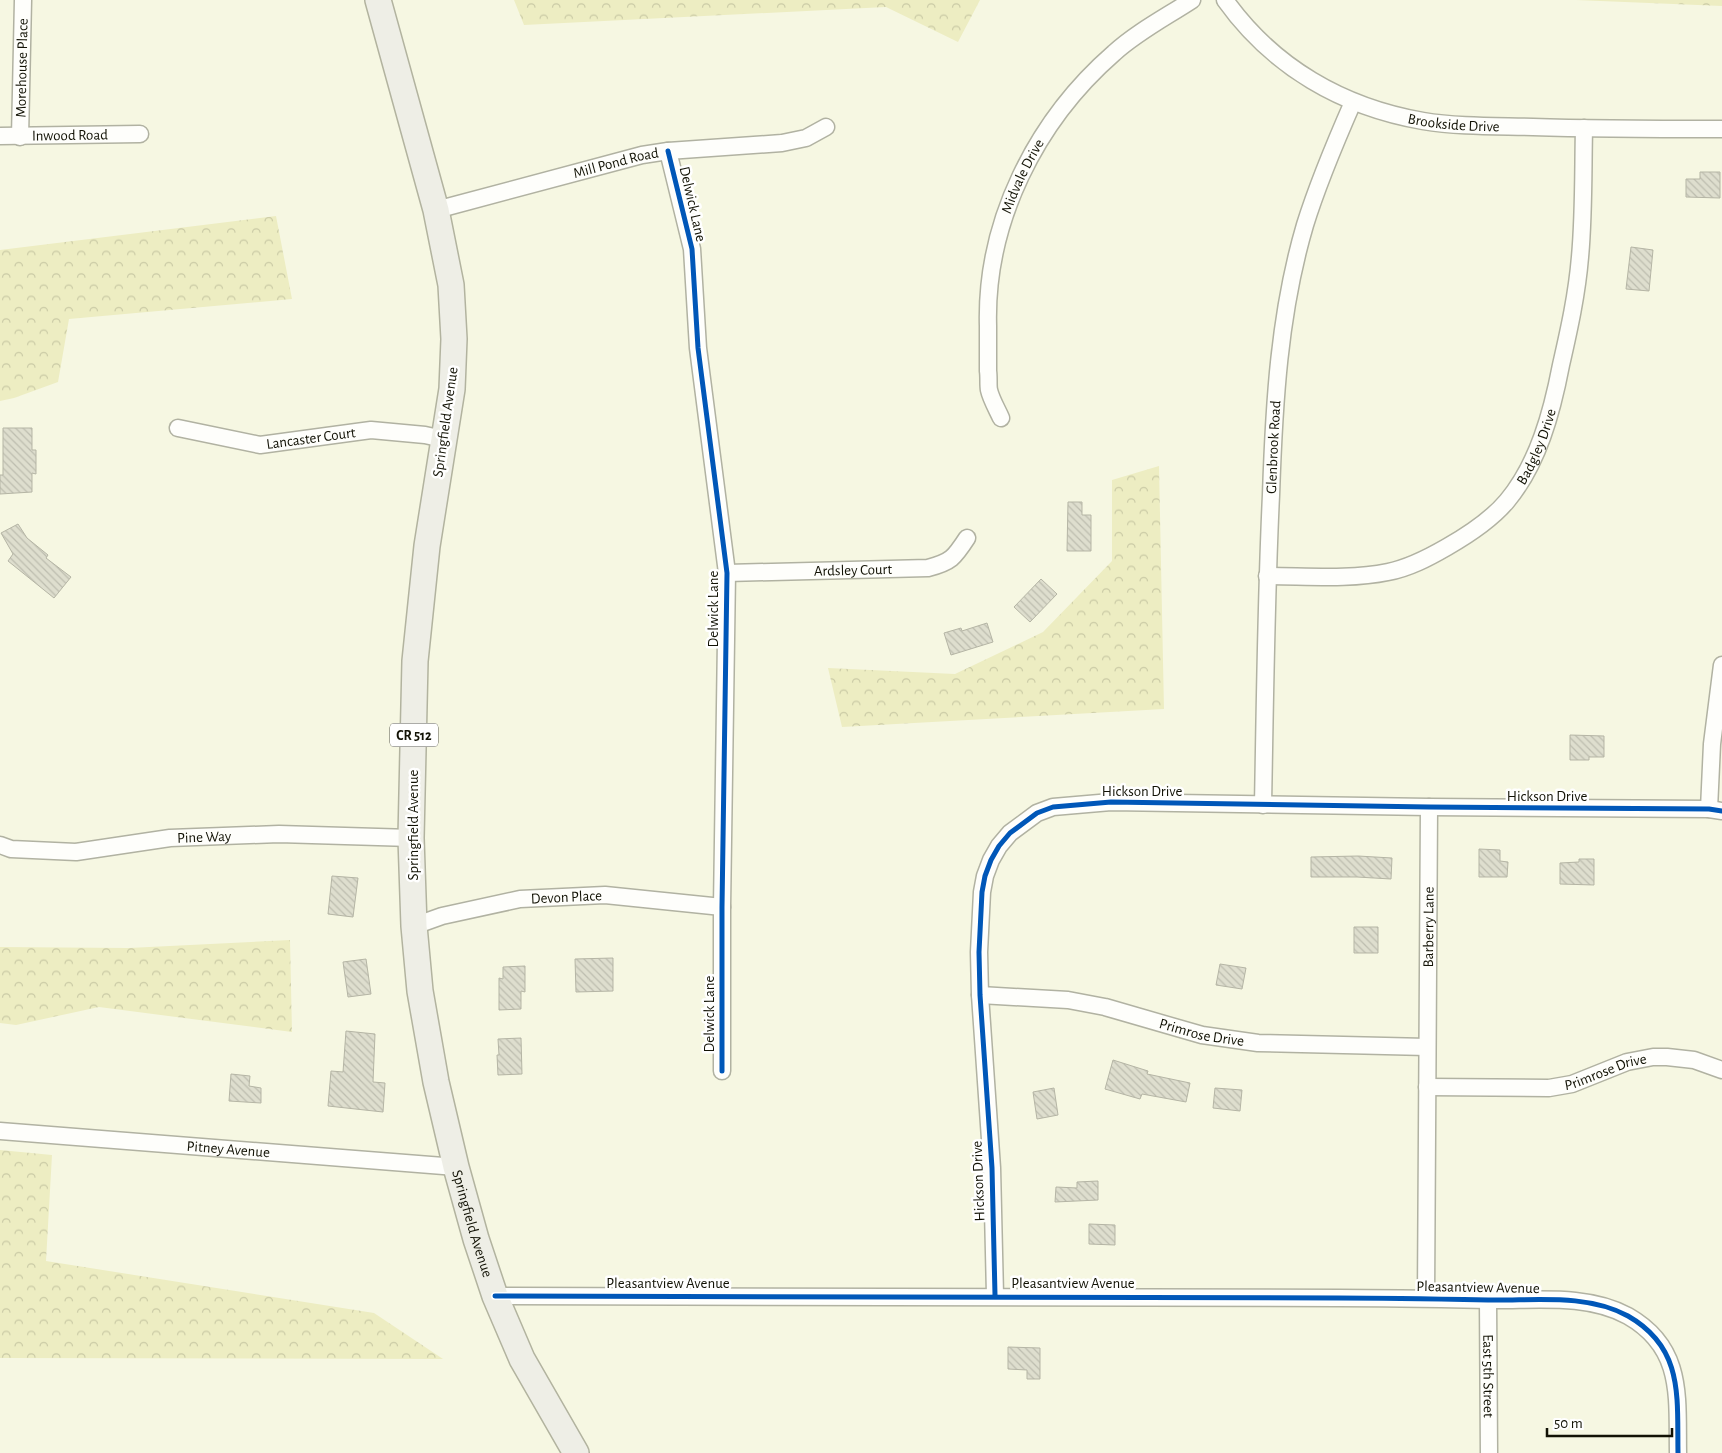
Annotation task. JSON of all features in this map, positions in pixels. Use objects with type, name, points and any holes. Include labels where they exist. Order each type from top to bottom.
[{"type":"main road","name":"Springfield Avenue","points":[[378,0],[436,210],[451,285],[454,339],[452,390],[427,546],[415,661],[411,838],[414,926],[420,991],[436,1082],[456,1167],[476,1239],[495,1296],[522,1359],[576,1453]]},
{"type":"street","name":"Morehouse Place","points":[[20,137],[23,0]]},
{"type":"street","name":"Midvale Drive","points":[[1002,418],[989,391],[987,313],[998,240],[1008,204],[1023,170],[1041,137],[1062,106],[1087,78],[1124,45],[1192,0]]},
{"type":"street","name":"Brookside Drive","points":[[1225,0],[1255,36],[1306,78],[1353,102],[1422,121],[1584,128],[1722,129]]},
{"type":"street","name":"Glenbrook Road","points":[[1263,805],[1267,576],[1277,369],[1291,285],[1305,226],[1325,166],[1353,102]]},
{"type":"street","name":"Mill Pond Road","points":[[436,210],[642,155],[668,151],[782,143],[806,138],[826,127]]},
{"type":"street","name":"Badgley Drive","points":[[1267,576],[1362,576],[1389,572],[1415,564],[1461,539],[1485,522],[1506,502],[1524,476],[1541,440],[1556,391],[1571,320],[1580,258],[1584,128]]},
{"type":"street","name":"Inwood Road","points":[[0,136],[140,134]]},
{"type":"street","name":"Delwick Lane","points":[[668,151],[692,249],[698,348],[727,573],[722,907],[722,1071]]},
{"type":"street","name":"Lancaster Court","points":[[178,428],[260,445],[370,430],[425,435],[443,439]]},
{"type":"street","name":"Ardsley Court","points":[[727,573],[928,568],[944,564],[955,556],[967,538]]},
{"type":"street","points":[[1715,810],[1712,744],[1722,665]]},
{"type":"street","name":"Hickson Drive","points":[[994,1295],[992,1168],[980,995],[982,892],[985,876],[999,846],[1010,833],[1037,813],[1053,807],[1111,802],[1715,810]]},
{"type":"street","name":"Barberry Lane","points":[[1428,1086],[1429,807]]},
{"type":"street","name":"Pine Way","points":[[0,845],[11,849],[76,852],[170,838],[279,834],[411,838]]},
{"type":"street","name":"Devon Place","points":[[414,926],[442,916],[520,899],[604,895],[722,907]]},
{"type":"street","name":"Primrose Drive","points":[[980,995],[1068,1000],[1105,1007],[1202,1035],[1258,1043],[1427,1046]]},
{"type":"street","name":"Primrose Drive","points":[[1428,1086],[1549,1088],[1572,1084],[1627,1062],[1667,1056],[1694,1060],[1722,1070]]},
{"type":"street","points":[[1426,1298],[1428,1086]]},
{"type":"street","name":"Pitney Avenue","points":[[0,1131],[456,1167]]},
{"type":"street","name":"Pleasantview Avenue","points":[[495,1296],[994,1295],[1426,1298],[1561,1300],[1589,1303],[1610,1308],[1643,1326],[1664,1349],[1674,1370],[1677,1395],[1678,1453]]},
{"type":"street","name":"East 5th Street","points":[[1488,1300],[1489,1453]]},
{"type":"green space","points":[[514,0],[980,0],[958,42],[886,7],[524,25]]},
{"type":"green space","points":[[1576,0],[1722,0],[1722,6]]},
{"type":"green space","points":[[276,216],[292,299],[69,319],[58,382],[14,398],[0,401],[0,250]]},
{"type":"green space","points":[[1159,466],[1164,709],[842,727],[828,668],[955,674],[1043,632],[1112,561],[1112,480]]},
{"type":"green space","points":[[290,940],[292,1032],[99,1007],[16,1025],[0,1023],[0,947],[129,948]]},
{"type":"green space","points":[[0,1150],[52,1155],[46,1261],[374,1313],[443,1359],[0,1358]]},
{"type":"building","points":[[1700,172],[1720,172],[1720,198],[1686,197],[1686,179],[1700,179]]},
{"type":"building","points":[[1631,247],[1653,250],[1649,291],[1626,289]]},
{"type":"building","points":[[3,428],[32,428],[32,450],[36,450],[36,474],[32,473],[32,492],[0,494],[0,475],[3,475]]},
{"type":"building","points":[[1068,502],[1082,502],[1082,515],[1091,515],[1091,551],[1067,551]]},
{"type":"building","points":[[18,524],[27,538],[48,555],[46,558],[71,577],[54,598],[8,561],[13,554],[1,533]]},
{"type":"building","points":[[1041,579],[1057,594],[1030,622],[1014,607]]},
{"type":"building","points":[[987,623],[993,642],[951,655],[944,633],[961,628],[962,631]]},
{"type":"building","points":[[1570,735],[1604,736],[1604,757],[1589,757],[1589,760],[1570,760]]},
{"type":"building","points":[[1479,849],[1500,850],[1500,861],[1508,862],[1507,877],[1479,877]]},
{"type":"building","points":[[1358,856],[1392,858],[1391,879],[1311,877],[1311,857]]},
{"type":"building","points":[[1579,859],[1594,859],[1594,885],[1560,884],[1560,863],[1579,862]]},
{"type":"building","points":[[332,876],[358,878],[353,917],[328,914]]},
{"type":"building","points":[[1354,927],[1378,927],[1378,953],[1354,953]]},
{"type":"building","points":[[613,958],[613,991],[576,992],[575,959]]},
{"type":"building","points":[[366,959],[371,994],[348,997],[343,962]]},
{"type":"building","points":[[1220,964],[1246,968],[1242,989],[1216,985]]},
{"type":"building","points":[[525,966],[525,992],[521,991],[521,1009],[499,1010],[499,978],[503,979],[503,967]]},
{"type":"building","points":[[346,1031],[375,1034],[373,1082],[385,1083],[383,1112],[328,1106],[331,1071],[343,1072]]},
{"type":"building","points":[[521,1038],[522,1074],[498,1075],[498,1039]]},
{"type":"building","points":[[1113,1060],[1148,1071],[1147,1074],[1190,1083],[1186,1102],[1142,1094],[1140,1099],[1105,1089]]},
{"type":"building","points":[[231,1074],[250,1076],[249,1086],[261,1088],[261,1103],[229,1101]]},
{"type":"building","points":[[1054,1088],[1058,1115],[1037,1119],[1033,1092]]},
{"type":"building","points":[[1215,1088],[1242,1090],[1240,1111],[1213,1108]]},
{"type":"building","points":[[1098,1181],[1098,1200],[1055,1202],[1056,1187],[1077,1188],[1077,1182]]},
{"type":"building","points":[[1089,1224],[1115,1225],[1115,1245],[1089,1244]]},
{"type":"building","points":[[1008,1347],[1040,1348],[1040,1379],[1027,1379],[1027,1370],[1008,1369]]},
{"type":"cycle path","points":[[668,151],[692,249],[698,348],[727,573],[722,907],[722,1071]]},
{"type":"cycle path","points":[[995,1295],[992,1168],[980,995],[979,952],[982,892],[985,876],[999,846],[1010,833],[1037,813],[1053,807],[1111,802],[1709,809],[1722,811]]},
{"type":"cycle path","points":[[495,1296],[1233,1297],[1541,1299],[1577,1301],[1595,1304],[1628,1316],[1646,1329],[1659,1343],[1674,1375],[1678,1412],[1678,1453]]}]
